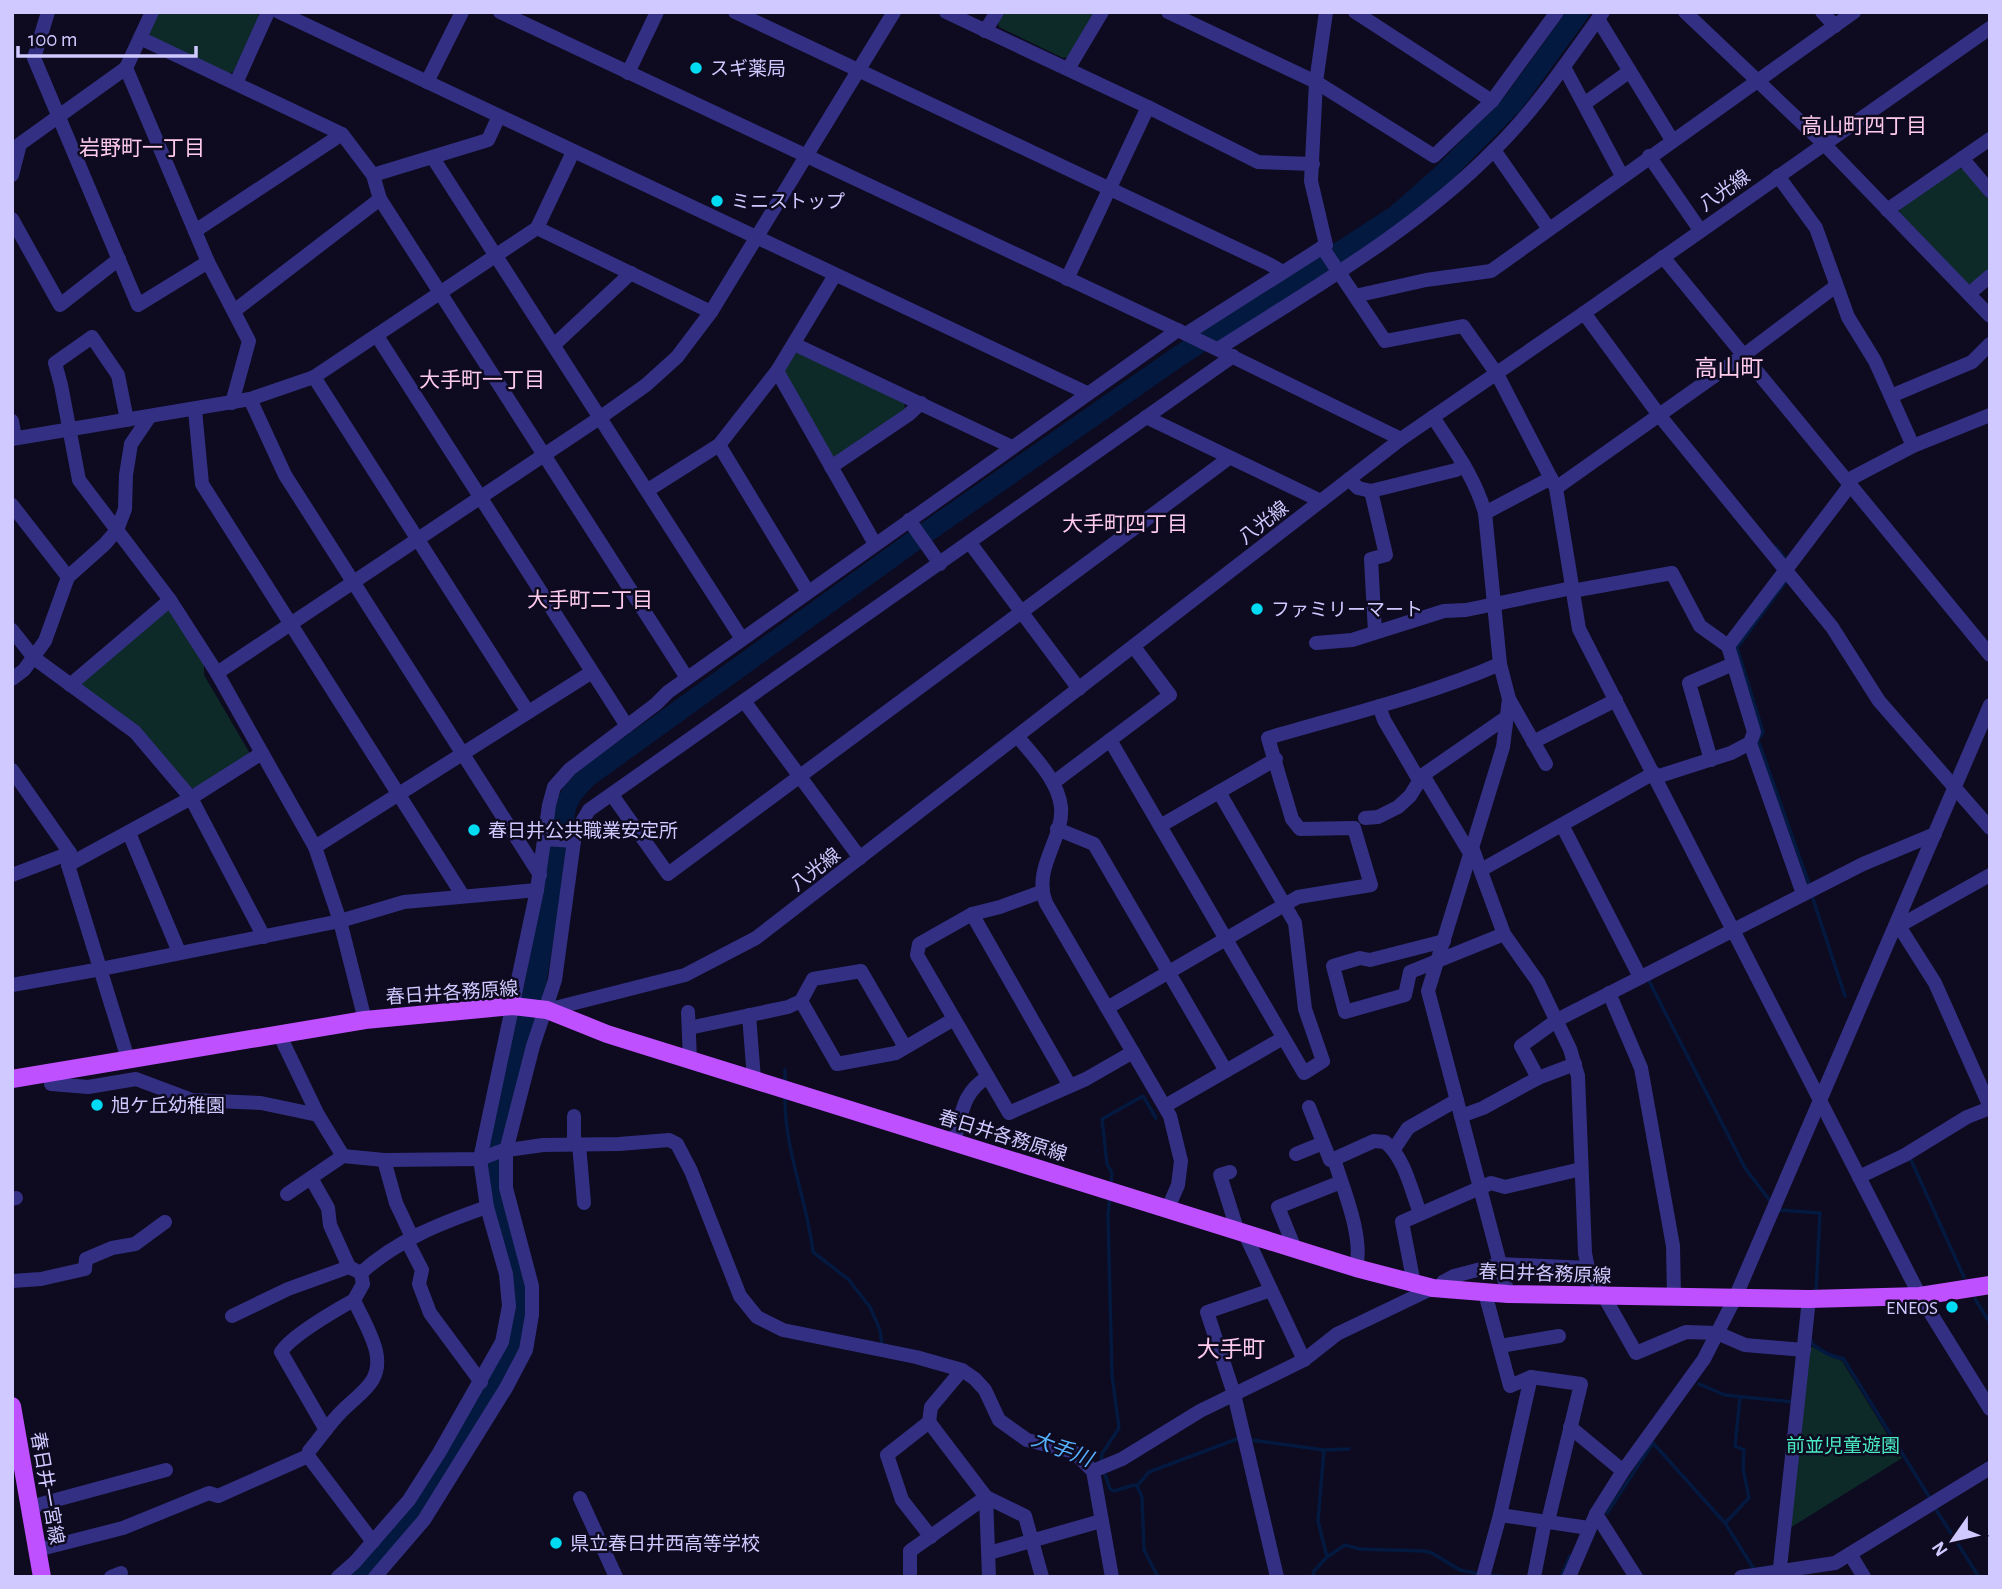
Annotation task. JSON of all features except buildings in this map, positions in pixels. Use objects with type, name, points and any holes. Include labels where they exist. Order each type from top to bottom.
[{"type":"main road","name":"春日井各務原線","points":[[12,1079],[365,1020],[513,1006],[547,1010],[607,1034],[690,1060],[1356,1268],[1436,1288],[1508,1294],[1809,1299],[1920,1296],[1990,1285]]},
{"type":"main road","name":"春日井一宮線","points":[[12,1406],[43,1577]]},
{"type":"street","points":[[48,12],[34,58],[138,305],[208,262]]},
{"type":"street","points":[[12,175],[16,145],[126,68],[152,12]]},
{"type":"street","points":[[236,83],[268,12]]},
{"type":"street","points":[[279,12],[1087,393]]},
{"type":"street","points":[[427,82],[462,12]]},
{"type":"street","points":[[500,12],[1233,356],[1401,439]]},
{"type":"street","points":[[628,73],[657,12]]},
{"type":"street","points":[[735,12],[1283,272]]},
{"type":"street","points":[[216,673],[601,417],[646,385],[677,357],[711,312],[894,12]]},
{"type":"street","points":[[946,12],[1258,162],[1313,164]]},
{"type":"street","points":[[985,31],[996,12]]},
{"type":"street","points":[[1068,69],[1102,12]]},
{"type":"street","points":[[1168,12],[1316,82],[1434,156],[1492,101],[1556,13]]},
{"type":"street","points":[[338,1577],[409,1500],[502,1342],[509,1307],[506,1274],[487,1207],[483,1158],[547,839],[554,788],[570,769],[687,678],[875,544],[911,522],[1087,393],[1182,332],[1324,250],[1326,245],[1311,181],[1316,82],[1326,12]]},
{"type":"street","points":[[1355,12],[1492,101]]},
{"type":"street","points":[[1685,12],[1824,144],[1990,316]]},
{"type":"street","points":[[1822,12],[1835,26]]},
{"type":"street","points":[[1355,296],[1426,280],[1491,271],[1854,12]]},
{"type":"street","points":[[1218,349],[1337,269],[1407,227],[1494,150],[1564,67],[1601,16],[1630,71],[1672,140]]},
{"type":"street","name":"八光線","points":[[547,1010],[685,975],[756,938],[1401,439],[1990,28]]},
{"type":"street","points":[[141,38],[342,134],[373,175],[380,199],[687,678]]},
{"type":"street","points":[[1564,67],[1622,176]]},
{"type":"street","points":[[126,68],[208,262],[249,341],[232,403]]},
{"type":"street","points":[[1584,104],[1630,71]]},
{"type":"street","points":[[1067,279],[1148,107]]},
{"type":"street","points":[[373,175],[488,140],[499,116]]},
{"type":"street","points":[[195,231],[342,134]]},
{"type":"street","points":[[1888,210],[1990,139]]},
{"type":"street","points":[[1494,150],[1549,229]]},
{"type":"street","points":[[12,421],[14,439],[232,403],[314,377],[537,228],[573,152]]},
{"type":"street","points":[[1650,156],[1700,230]]},
{"type":"street","points":[[433,158],[743,639]]},
{"type":"street","points":[[1962,158],[1990,191]]},
{"type":"street","points":[[1778,176],[1816,228],[1848,317],[1875,360],[1913,446]]},
{"type":"street","points":[[234,311],[380,199]]},
{"type":"street","points":[[13,223],[60,305],[119,259]]},
{"type":"street","points":[[537,228],[711,312]]},
{"type":"street","points":[[1324,250],[1385,341],[1463,326],[1497,374],[1554,483],[1579,629],[1920,1296],[1990,1409]]},
{"type":"street","points":[[1663,257],[1990,655]]},
{"type":"street","points":[[554,345],[631,273]]},
{"type":"street","points":[[648,490],[719,445],[777,371],[835,275]]},
{"type":"street","points":[[1969,294],[1990,276]]},
{"type":"street","points":[[1485,513],[1554,483],[1659,415],[1836,286]]},
{"type":"street","points":[[1584,313],[1659,415],[1832,627],[1879,701],[1990,828]]},
{"type":"street","points":[[127,420],[118,375],[92,337],[55,363],[79,480],[170,600],[216,673],[315,848],[340,920],[365,1020]]},
{"type":"street","points":[[377,337],[627,726]]},
{"type":"street","points":[[794,344],[1012,447]]},
{"type":"street","points":[[1891,396],[1972,362],[1990,344]]},
{"type":"street","points":[[374,1577],[431,1510],[506,1388],[526,1350],[533,1315],[532,1286],[506,1188],[504,1151],[533,1046],[555,980],[572,841],[589,810],[938,561],[970,543],[1233,356]]},
{"type":"street","points":[[777,371],[875,544]]},
{"type":"street","points":[[314,377],[528,712]]},
{"type":"street","points":[[250,399],[285,475],[540,874]]},
{"type":"street","points":[[831,467],[908,415],[921,403]]},
{"type":"street","points":[[195,410],[202,484],[463,896]]},
{"type":"street","points":[[1728,646],[1786,571],[1849,482],[1913,446],[1990,415]]},
{"type":"street","points":[[12,679],[34,658],[45,641],[68,577],[117,530],[125,509],[126,475],[131,444],[150,416]]},
{"type":"street","points":[[1146,417],[1321,501]]},
{"type":"street","points":[[1433,418],[1480,494],[1485,513],[1500,664],[1509,699],[1546,764]]},
{"type":"street","points":[[719,445],[807,592]]},
{"type":"street","points":[[612,795],[668,874],[1229,458]]},
{"type":"street","points":[[1349,479],[1357,488],[1371,491],[1456,470],[1464,465]]},
{"type":"street","points":[[1371,491],[1386,555],[1371,559],[1375,632]]},
{"type":"street","points":[[12,505],[68,577]]},
{"type":"street","points":[[911,522],[938,561]]},
{"type":"street","points":[[970,543],[1079,689]]},
{"type":"street","points":[[1317,643],[1352,640],[1444,611],[1466,610],[1672,573],[1700,626],[1728,646],[1754,732],[1750,743],[1803,894]]},
{"type":"street","points":[[70,685],[170,600]]},
{"type":"street","points":[[12,630],[34,658],[135,732],[191,797],[264,937]]},
{"type":"street","points":[[1053,783],[1170,695],[1134,647]]},
{"type":"street","points":[[1107,1008],[1298,897],[1371,886],[1354,828],[1300,828],[1292,819],[1268,738],[1379,706],[1500,664]]},
{"type":"street","points":[[1711,760],[1689,683],[1733,664]]},
{"type":"street","points":[[315,848],[592,672]]},
{"type":"street","points":[[1508,1294],[1428,991],[1503,747],[1509,699]]},
{"type":"street","points":[[1533,742],[1616,700]]},
{"type":"street","points":[[744,701],[860,858]]},
{"type":"street","points":[[1569,1577],[1596,1514],[1623,1471],[1704,1359],[1735,1298],[1990,705]]},
{"type":"street","points":[[1379,706],[1384,720],[1472,852],[1504,934],[1538,982],[1575,1065],[1578,1076],[1585,1253],[1588,1268],[1636,1353],[1685,1332],[1717,1333],[1745,1345],[1804,1350]]},
{"type":"street","points":[[1365,818],[1378,817],[1398,807],[1410,796],[1421,777],[1507,717]]},
{"type":"street","points":[[1018,737],[1053,783],[1061,808],[1041,891],[1170,1116],[1181,1161],[1178,1185],[1168,1208]]},
{"type":"street","points":[[1111,740],[1304,1073],[1324,1061],[1305,1009],[1295,923],[1219,792]]},
{"type":"street","points":[[1481,870],[1655,775],[1711,760],[1750,743]]},
{"type":"street","points":[[14,871],[69,859],[129,833],[262,752]]},
{"type":"street","points":[[1160,826],[1276,759]]},
{"type":"street","points":[[12,770],[69,859],[128,1059]]},
{"type":"street","points":[[1562,825],[1640,977]]},
{"type":"street","points":[[1057,829],[1094,844],[1226,1071]]},
{"type":"street","points":[[129,833],[179,952]]},
{"type":"street","points":[[1538,1078],[1521,1046],[1557,1020],[1863,864],[1935,834]]},
{"type":"street","points":[[547,839],[572,841]]},
{"type":"street","points":[[1898,924],[1990,875]]},
{"type":"street","points":[[12,985],[102,970],[179,952],[264,937],[404,902],[537,890]]},
{"type":"street","points":[[1041,891],[1000,907],[972,914],[919,943],[917,955],[1009,1113],[1070,1086],[1133,1052]]},
{"type":"street","points":[[972,914],[1070,1086]]},
{"type":"street","points":[[1859,1177],[1905,1155],[1967,1117],[1990,1108],[1935,983],[1898,924]]},
{"type":"street","points":[[1444,941],[1370,960],[1360,958],[1333,966],[1345,1012],[1405,995],[1409,972],[1504,934]]},
{"type":"street","points":[[689,1028],[788,1007],[801,1001],[813,979],[861,971],[905,1047]]},
{"type":"street","points":[[1609,993],[1641,1068],[1673,1246],[1674,1296]]},
{"type":"street","points":[[801,1001],[837,1064],[896,1053],[954,1019]]},
{"type":"street","points":[[688,1012],[690,1060]]},
{"type":"street","points":[[749,1015],[754,1079]]},
{"type":"street","points":[[280,1036],[318,1115],[342,1156]]},
{"type":"street","points":[[1165,1106],[1283,1038]]},
{"type":"street","points":[[1461,1116],[1483,1108],[1538,1078],[1575,1065]]},
{"type":"street","points":[[954,1142],[966,1097],[974,1085],[988,1077]]},
{"type":"street","points":[[51,1084],[88,1087],[136,1079],[192,1100],[261,1103],[318,1115]]},
{"type":"street","points":[[1394,1149],[1408,1128],[1457,1100]]},
{"type":"street","points":[[1308,1107],[1330,1160],[1374,1142],[1385,1142],[1394,1149],[1420,1213]]},
{"type":"street","points":[[574,1116],[584,1203]]},
{"type":"street","points":[[287,1194],[342,1156],[384,1160],[483,1158],[504,1151],[543,1145],[669,1140],[677,1144],[691,1171],[740,1296],[758,1317],[783,1330],[916,1357],[961,1370],[975,1379],[985,1390],[999,1420],[1027,1440],[1074,1452],[1093,1471],[1112,1577]]},
{"type":"street","points":[[1296,1154],[1323,1143]]},
{"type":"street","points":[[1334,1159],[1355,1233],[1358,1261],[1356,1268]]},
{"type":"street","points":[[384,1160],[396,1203],[422,1270],[419,1284],[429,1313],[481,1381]]},
{"type":"street","points":[[1414,1283],[1402,1222],[1480,1186],[1491,1183],[1505,1187],[1581,1169]]},
{"type":"street","points":[[1230,1172],[1220,1175],[1240,1231],[1304,1360]]},
{"type":"street","points":[[311,1178],[328,1208],[330,1225],[363,1284],[354,1300],[286,1344],[281,1352],[326,1430]]},
{"type":"street","points":[[1295,1249],[1278,1207],[1341,1182]]},
{"type":"street","points":[[232,1315],[288,1289],[355,1270],[410,1239],[487,1207]]},
{"type":"street","points":[[12,1282],[41,1279],[85,1269],[86,1259],[112,1248],[135,1244],[165,1222]]},
{"type":"street","points":[[1093,1471],[1122,1459],[1200,1411],[1304,1360],[1337,1334],[1436,1288],[1454,1276],[1500,1265],[1588,1268]]},
{"type":"street","points":[[1271,1290],[1207,1312],[1234,1394],[1277,1577]]},
{"type":"street","points":[[1485,1293],[1510,1386],[1531,1377],[1581,1384],[1548,1521],[1544,1526],[1534,1577]]},
{"type":"street","points":[[1779,1574],[1809,1299]]},
{"type":"street","points":[[308,1456],[309,1451],[342,1410],[364,1394],[375,1380],[378,1364],[376,1349],[354,1300]]},
{"type":"street","points":[[1500,1346],[1559,1336]]},
{"type":"street","points":[[961,1370],[931,1406],[929,1422],[986,1497],[1025,1516],[1042,1577]]},
{"type":"street","points":[[1483,1577],[1531,1377]]},
{"type":"street","points":[[929,1422],[887,1455],[902,1500],[931,1537]]},
{"type":"street","points":[[1570,1427],[1623,1471]]},
{"type":"street","points":[[308,1456],[373,1542]]},
{"type":"street","points":[[37,1550],[123,1528],[209,1493],[218,1496],[308,1456]]},
{"type":"street","points":[[1741,1577],[1779,1574],[1835,1563],[1990,1468]]},
{"type":"street","points":[[30,1507],[166,1470]]},
{"type":"street","points":[[910,1577],[911,1551],[986,1497]]},
{"type":"street","points":[[986,1497],[989,1577]]},
{"type":"street","points":[[580,1498],[616,1577]]},
{"type":"street","points":[[1596,1514],[1636,1577]]},
{"type":"street","points":[[1500,1515],[1589,1528]]},
{"type":"street","points":[[989,1553],[1101,1521]]},
{"type":"street","points":[[1850,1555],[1864,1577]]},
{"type":"green space","points":[[158,12],[257,12],[259,17],[233,72],[228,74],[151,37],[149,32]]},
{"type":"green space","points":[[1004,12],[1096,12],[1068,57],[1063,58],[999,27],[998,23]]},
{"type":"green space","points":[[1958,168],[1963,169],[1990,199],[1990,269],[1972,284],[1967,284],[1899,214],[1900,209]]},
{"type":"green space","points":[[798,352],[904,402],[905,411],[836,459],[831,458],[785,373],[785,367],[793,354]]},
{"type":"green space","points":[[166,610],[172,612],[204,664],[204,675],[249,752],[249,756],[195,789],[81,687],[81,682]]},
{"type":"green space","name":"前並児童遊園","points":[[1810,1346],[1842,1361],[1902,1458],[1790,1528]]},
{"type":"waterway","points":[[357,1577],[404,1527],[426,1498],[494,1386],[512,1346],[520,1314],[520,1280],[496,1198],[493,1160],[498,1127],[536,981],[566,805],[573,792],[587,777],[914,541],[1179,356],[1397,215],[1439,178],[1513,103],[1579,12]]},
{"type":"waterway","points":[[1776,547],[1786,559]]},
{"type":"waterway","points":[[1787,580],[1737,648],[1763,732],[1758,740],[1809,884]]},
{"type":"waterway","points":[[1813,899],[1845,996]]},
{"type":"waterway","points":[[1648,979],[1745,1168],[1771,1202]]},
{"type":"waterway","name":"大手川","points":[[785,1070],[785,1085]]},
{"type":"waterway","name":"大手川","points":[[785,1096],[788,1135],[813,1252],[848,1279],[870,1307],[880,1330],[882,1345]]},
{"type":"waterway","points":[[1111,1184],[1112,1173],[1107,1164],[1102,1119],[1143,1096],[1156,1118]]},
{"type":"waterway","points":[[1911,1160],[1964,1277]]},
{"type":"waterway","points":[[1101,1462],[1102,1454],[1119,1428],[1112,1375],[1108,1215],[1110,1195]]},
{"type":"waterway","points":[[1779,1210],[1820,1213],[1816,1292]]},
{"type":"waterway","points":[[1975,1299],[1990,1323]]},
{"type":"waterway","points":[[1811,1340],[1811,1343],[1826,1353],[1843,1358],[1930,1498]]},
{"type":"waterway","points":[[1699,1384],[1725,1395],[1793,1400]]},
{"type":"waterway","points":[[1725,1523],[1749,1498],[1743,1468],[1744,1450],[1735,1446],[1740,1397]]},
{"type":"waterway","points":[[1137,1486],[1149,1472],[1237,1439]]},
{"type":"waterway","points":[[1251,1440],[1324,1450],[1349,1449]]},
{"type":"waterway","points":[[1607,1513],[1653,1443],[1725,1523],[1754,1569]]},
{"type":"waterway","points":[[1313,1577],[1314,1571],[1327,1557],[1318,1521],[1324,1450]]},
{"type":"waterway","name":"大手川","points":[[1103,1469],[1110,1489],[1114,1491],[1137,1486],[1142,1497],[1144,1550],[1158,1577]]},
{"type":"waterway","points":[[1935,1508],[1979,1577]]},
{"type":"waterway","points":[[1327,1557],[1345,1545],[1359,1549],[1424,1551],[1460,1570],[1480,1574]]},
{"type":"waterway","points":[[1561,1577],[1570,1556]]},
{"type":"waterway","points":[[1488,1575],[1507,1577]]},
{"type":"place","name":"スギ薬局","points":[[696,68]]},
{"type":"place","name":"ミニストップ","points":[[717,201]]},
{"type":"place","name":"ファミリーマート","points":[[1257,609]]},
{"type":"place","name":"春日井公共職業安定所","points":[[474,830]]},
{"type":"place","name":"旭ケ丘幼稚園","points":[[97,1105]]},
{"type":"place","name":"ENEOS","points":[[1952,1307]]},
{"type":"place","name":"県立春日井西高等学校","points":[[556,1543]]},
{"type":"district","name":"高山町四丁目","points":[[1864,126]]},
{"type":"district","name":"岩野町一丁目","points":[[142,148]]},
{"type":"district","name":"高山町","points":[[1729,368]]},
{"type":"district","name":"大手町一丁目","points":[[482,380]]},
{"type":"district","name":"大手町四丁目","points":[[1125,524]]},
{"type":"district","name":"大手町二丁目","points":[[590,600]]},
{"type":"district","name":"大手町","points":[[1231,1349]]}]
